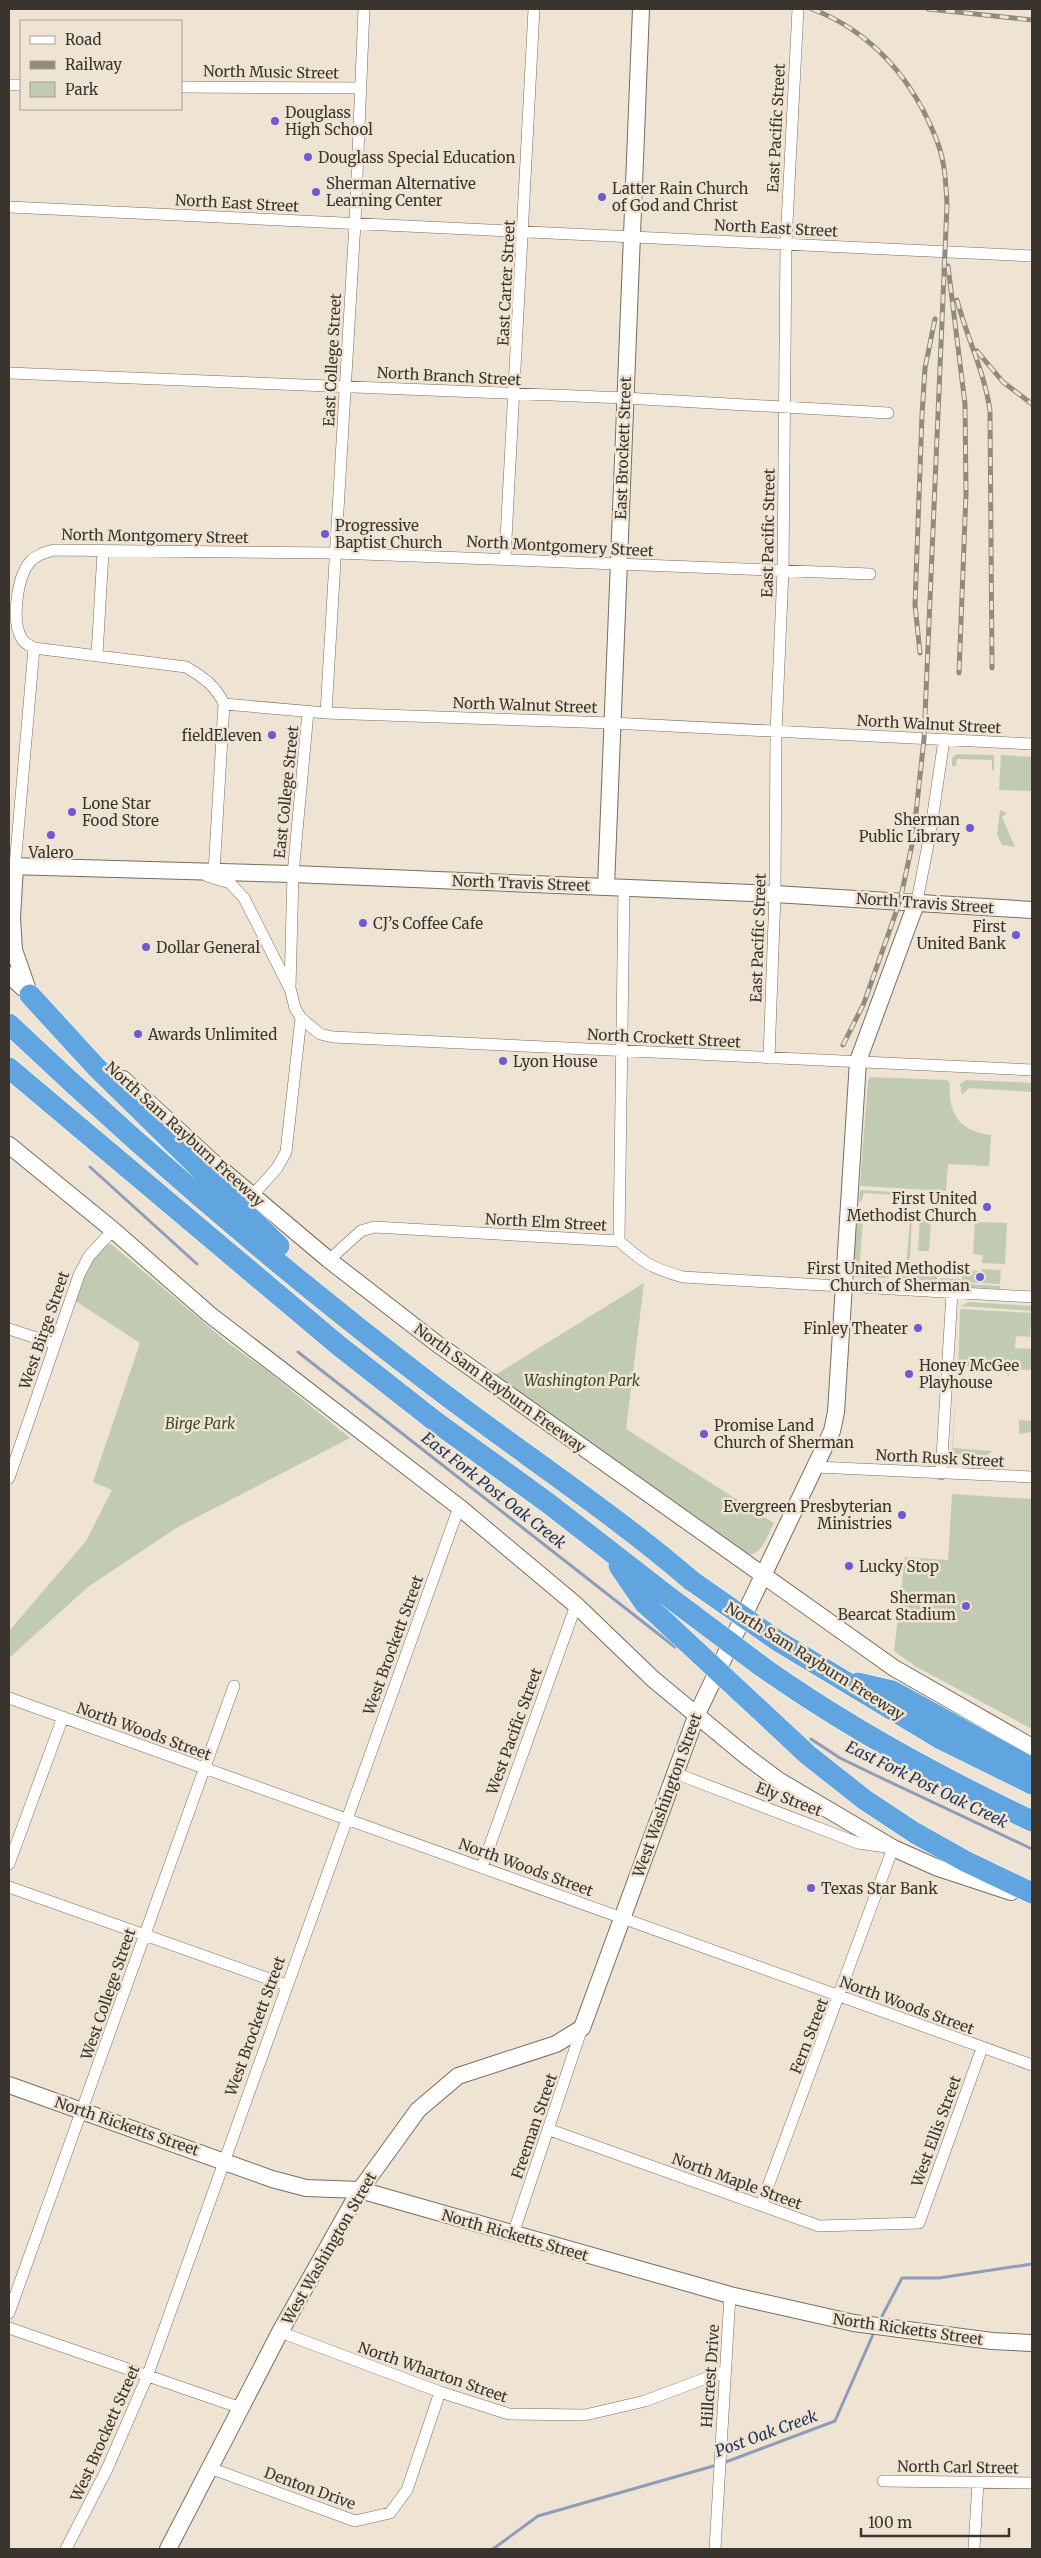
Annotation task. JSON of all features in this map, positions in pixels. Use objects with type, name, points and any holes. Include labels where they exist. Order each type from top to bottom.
[{"type":"highway","points":[[30,995],[96,1066],[364,1331]]},
{"type":"highway","name":"North Sam Rayburn Freeway","points":[[9,1024],[90,1100],[276,1260],[455,1403],[646,1541],[692,1581],[778,1641],[833,1676],[939,1738],[1032,1784]]},
{"type":"highway","name":"North Sam Rayburn Freeway","points":[[9,1068],[338,1345],[436,1422],[548,1503],[761,1666],[821,1708],[877,1742],[947,1780],[1032,1820]]},
{"type":"highway","points":[[607,1550],[645,1604],[808,1755],[865,1800],[915,1833],[965,1861],[1032,1893]]},
{"type":"highway","points":[[833,1676],[892,1691],[1032,1768]]},
{"type":"street","name":"East College Street","points":[[326,713],[355,223],[364,9]]},
{"type":"street","name":"East Carter Street","points":[[505,558],[524,232],[534,9]]},
{"type":"street","name":"East Brockett Street","points":[[606,887],[611,723],[641,9]]},
{"type":"street","name":"East Pacific Street","points":[[768,1058],[775,894],[776,732],[783,570],[786,243],[798,9]]},
{"type":"street","name":"North Music Street","points":[[182,87],[361,88]]},
{"type":"street","name":"North East Street","points":[[9,207],[1032,256]]},
{"type":"street","name":"North Branch Street","points":[[9,372],[626,398],[888,413]]},
{"type":"street","name":"North Montgomery Street","points":[[34,648],[22,640],[17,625],[18,596],[22,578],[29,563],[39,554],[54,550],[336,553],[505,558],[870,574]]},
{"type":"street","points":[[97,655],[103,552]]},
{"type":"street","points":[[30,995],[14,950],[12,866],[34,648],[186,667],[202,676],[218,691],[224,704],[214,872]]},
{"type":"street","name":"North Walnut Street","points":[[224,704],[326,713],[611,723],[1032,744]]},
{"type":"street","name":"East College Street","points":[[293,874],[308,712]]},
{"type":"street","points":[[917,901],[930,834],[944,740]]},
{"type":"street","name":"North Travis Street","points":[[12,866],[293,874],[775,894],[917,901],[1032,910]]},
{"type":"street","points":[[186,871],[230,883],[244,898],[290,988],[295,1008],[301,1018],[286,1152],[277,1168],[252,1196]]},
{"type":"street","points":[[290,988],[293,874]]},
{"type":"street","points":[[619,1241],[624,888]]},
{"type":"street","name":"West Washington Street","points":[[168,2549],[280,2332],[360,2190],[418,2110],[458,2076],[556,2044],[582,2028],[697,1714],[762,1574],[832,1431],[836,1412],[858,1061],[917,901]]},
{"type":"street","name":"North Sam Rayburn Freeway","points":[[9,975],[252,1196],[329,1260],[436,1343],[894,1668],[1032,1747]]},
{"type":"street","name":"North Crockett Street","points":[[301,1018],[320,1034],[332,1037],[1032,1070]]},
{"type":"street","points":[[9,1144],[113,1230],[209,1314],[459,1507],[576,1604],[653,1679],[778,1780],[893,1848],[938,1868],[1032,1898]]},
{"type":"street","name":"North Elm Street","points":[[329,1260],[361,1231],[374,1227],[619,1241],[644,1264],[654,1269],[683,1277],[844,1288],[1032,1297]]},
{"type":"street","name":"West Birge Street","points":[[9,1478],[79,1275],[89,1256],[113,1230]]},
{"type":"street","points":[[941,1474],[952,1293]]},
{"type":"street","points":[[9,1329],[55,1344]]},
{"type":"street","name":"North Rusk Street","points":[[816,1467],[1032,1477]]},
{"type":"street","name":"West Brockett Street","points":[[66,2549],[107,2469],[147,2377],[459,1507]]},
{"type":"street","name":"West Pacific Street","points":[[482,1867],[576,1604]]},
{"type":"street","name":"West College Street","points":[[9,2312],[234,1686]]},
{"type":"street","name":"North Woods Street","points":[[9,1698],[1032,2065]]},
{"type":"street","points":[[9,1864],[62,1717]]},
{"type":"street","name":"Ely Street","points":[[675,1773],[858,1843],[893,1848]]},
{"type":"street","name":"Fern Street","points":[[761,2205],[840,1996],[893,1848]]},
{"type":"street","points":[[9,1887],[286,1985]]},
{"type":"street","name":"Freeman Street","points":[[513,2234],[550,2130],[582,2028]]},
{"type":"street","name":"West Ellis Street","points":[[919,2223],[982,2048]]},
{"type":"street","name":"North Ricketts Street","points":[[9,2085],[224,2160],[272,2179],[306,2188],[360,2190],[730,2295],[854,2323],[992,2341],[1032,2343]]},
{"type":"street","name":"North Maple Street","points":[[550,2130],[819,2226],[919,2223]]},
{"type":"street","name":"Hillcrest Drive","points":[[715,2549],[730,2295]]},
{"type":"street","points":[[9,2328],[241,2408]]},
{"type":"street","name":"North Wharton Street","points":[[280,2332],[440,2392],[509,2414],[585,2415],[644,2401],[725,2371]]},
{"type":"street","name":"Denton Drive","points":[[210,2468],[355,2521],[390,2513],[408,2490],[440,2392]]},
{"type":"street","name":"North Carl Street","points":[[883,2481],[1032,2483]]},
{"type":"street","points":[[974,2549],[978,2482]]},
{"type":"green space","points":[[957,754],[994,755],[994,770],[992,770],[992,760],[957,759],[956,766],[952,766],[952,758]]},
{"type":"green space","points":[[1001,755],[1032,757],[1032,791],[999,790]]},
{"type":"green space","points":[[1000,810],[1007,813],[1002,817],[1015,847],[1002,845],[997,834]]},
{"type":"green space","points":[[870,1077],[947,1080],[950,1083],[951,1104],[958,1119],[971,1130],[991,1135],[989,1166],[948,1164],[946,1191],[860,1186],[868,1080]]},
{"type":"green space","points":[[966,1080],[1032,1083],[1032,1092],[969,1088],[962,1095],[960,1084]]},
{"type":"green space","points":[[860,1190],[895,1192],[895,1195],[864,1193],[861,1202],[859,1201]]},
{"type":"green space","points":[[857,1212],[870,1214],[863,1220],[859,1271],[867,1267],[872,1275],[888,1276],[889,1278],[853,1277]]},
{"type":"green space","points":[[903,1215],[910,1215],[912,1219],[909,1279],[899,1277],[906,1268],[910,1219],[903,1221]]},
{"type":"green space","points":[[920,1217],[931,1218],[929,1251],[918,1251]]},
{"type":"green space","points":[[975,1222],[1007,1223],[1005,1264],[982,1263],[983,1255],[973,1254]]},
{"type":"green space","name":"Birge Park","points":[[111,1244],[228,1343],[265,1369],[350,1438],[178,1527],[88,1587],[9,1658],[9,1631],[86,1541],[112,1490],[93,1482],[140,1343],[74,1300],[83,1275],[92,1259],[97,1252]]},
{"type":"green space","points":[[982,1269],[1001,1270],[1000,1284],[940,1281],[940,1278],[962,1279],[963,1270],[981,1271]]},
{"type":"green space","points":[[917,1271],[937,1272],[937,1281],[917,1280]]},
{"type":"green space","name":"Washington Park","points":[[644,1283],[626,1429],[774,1523],[761,1548],[753,1554],[748,1555],[490,1378]]},
{"type":"green space","points":[[965,1284],[1000,1286],[1000,1289],[965,1287]]},
{"type":"green space","points":[[969,1302],[1032,1306],[1032,1311],[961,1306]]},
{"type":"green space","points":[[960,1310],[1032,1313],[1030,1337],[1016,1336],[1015,1348],[1032,1349],[1031,1370],[1011,1369],[1008,1377],[1007,1369],[962,1366],[962,1374],[958,1374]]},
{"type":"green space","points":[[956,1389],[953,1448],[992,1451],[983,1457],[965,1460],[955,1456],[952,1451]]},
{"type":"green space","points":[[1019,1420],[1032,1421],[1032,1432],[1019,1434]]},
{"type":"green space","name":"Sherman Bearcat Stadium","points":[[952,1494],[1032,1499],[1032,1729],[915,1666],[894,1651],[905,1557],[948,1560]]},
{"type":"waterway","name":"East Fork Post Oak Creek","points":[[90,1167],[197,1264]]},
{"type":"waterway","name":"East Fork Post Oak Creek","points":[[298,1352],[675,1647]]},
{"type":"waterway","name":"East Fork Post Oak Creek","points":[[811,1739],[840,1758],[1032,1849]]},
{"type":"waterway","name":"Post Oak Creek","points":[[880,2320],[902,2278],[939,2278],[1032,2264]]},
{"type":"waterway","name":"Post Oak Creek","points":[[723,2463],[835,2421],[875,2330]]},
{"type":"waterway","name":"Post Oak Creek","points":[[493,2549],[538,2516],[717,2465]]},
{"type":"railway","points":[[812,9],[854,31],[889,61],[903,79],[928,119],[940,149],[945,173],[947,205],[924,739],[913,840],[900,901],[864,1003],[843,1045]]},
{"type":"railway","points":[[928,9],[1032,20]]},
{"type":"railway","points":[[948,266],[965,404],[966,493],[959,673]]},
{"type":"railway","points":[[957,300],[980,369],[990,411],[992,668]]},
{"type":"railway","points":[[920,653],[915,605],[922,415],[925,368],[935,319]]},
{"type":"railway","points":[[977,351],[1003,382],[1032,404]]},
{"type":"place","name":"Douglass High School","points":[[275,121]]},
{"type":"place","name":"Douglass Special Education","points":[[308,157]]},
{"type":"place","name":"Sherman Alternative Learning Center","points":[[316,192]]},
{"type":"place","name":"Latter Rain Church of God and Christ","points":[[602,197]]},
{"type":"place","name":"Progressive Baptist Church","points":[[325,534]]},
{"type":"place","name":"fieldEleven","points":[[272,735]]},
{"type":"place","name":"Lone Star Food Store","points":[[72,812]]},
{"type":"place","name":"Sherman Public Library","points":[[970,828]]},
{"type":"place","name":"Valero","points":[[51,835]]},
{"type":"place","name":"CJ’s Coffee Cafe","points":[[363,923]]},
{"type":"place","name":"First United Bank","points":[[1016,935]]},
{"type":"place","name":"Dollar General","points":[[146,947]]},
{"type":"place","name":"Awards Unlimited","points":[[138,1034]]},
{"type":"place","name":"Lyon House","points":[[503,1061]]},
{"type":"place","name":"First United Methodist Church","points":[[987,1207]]},
{"type":"place","name":"First United Methodist Church of Sherman","points":[[980,1277]]},
{"type":"place","name":"Finley Theater","points":[[918,1328]]},
{"type":"place","name":"Honey McGee Playhouse","points":[[909,1374]]},
{"type":"place","name":"Promise Land Church of Sherman","points":[[704,1434]]},
{"type":"place","name":"Evergreen Presbyterian Ministries","points":[[902,1515]]},
{"type":"place","name":"Lucky Stop","points":[[849,1566]]},
{"type":"place","name":"Sherman Bearcat Stadium","points":[[966,1606]]},
{"type":"place","name":"Texas Star Bank","points":[[811,1888]]}]
